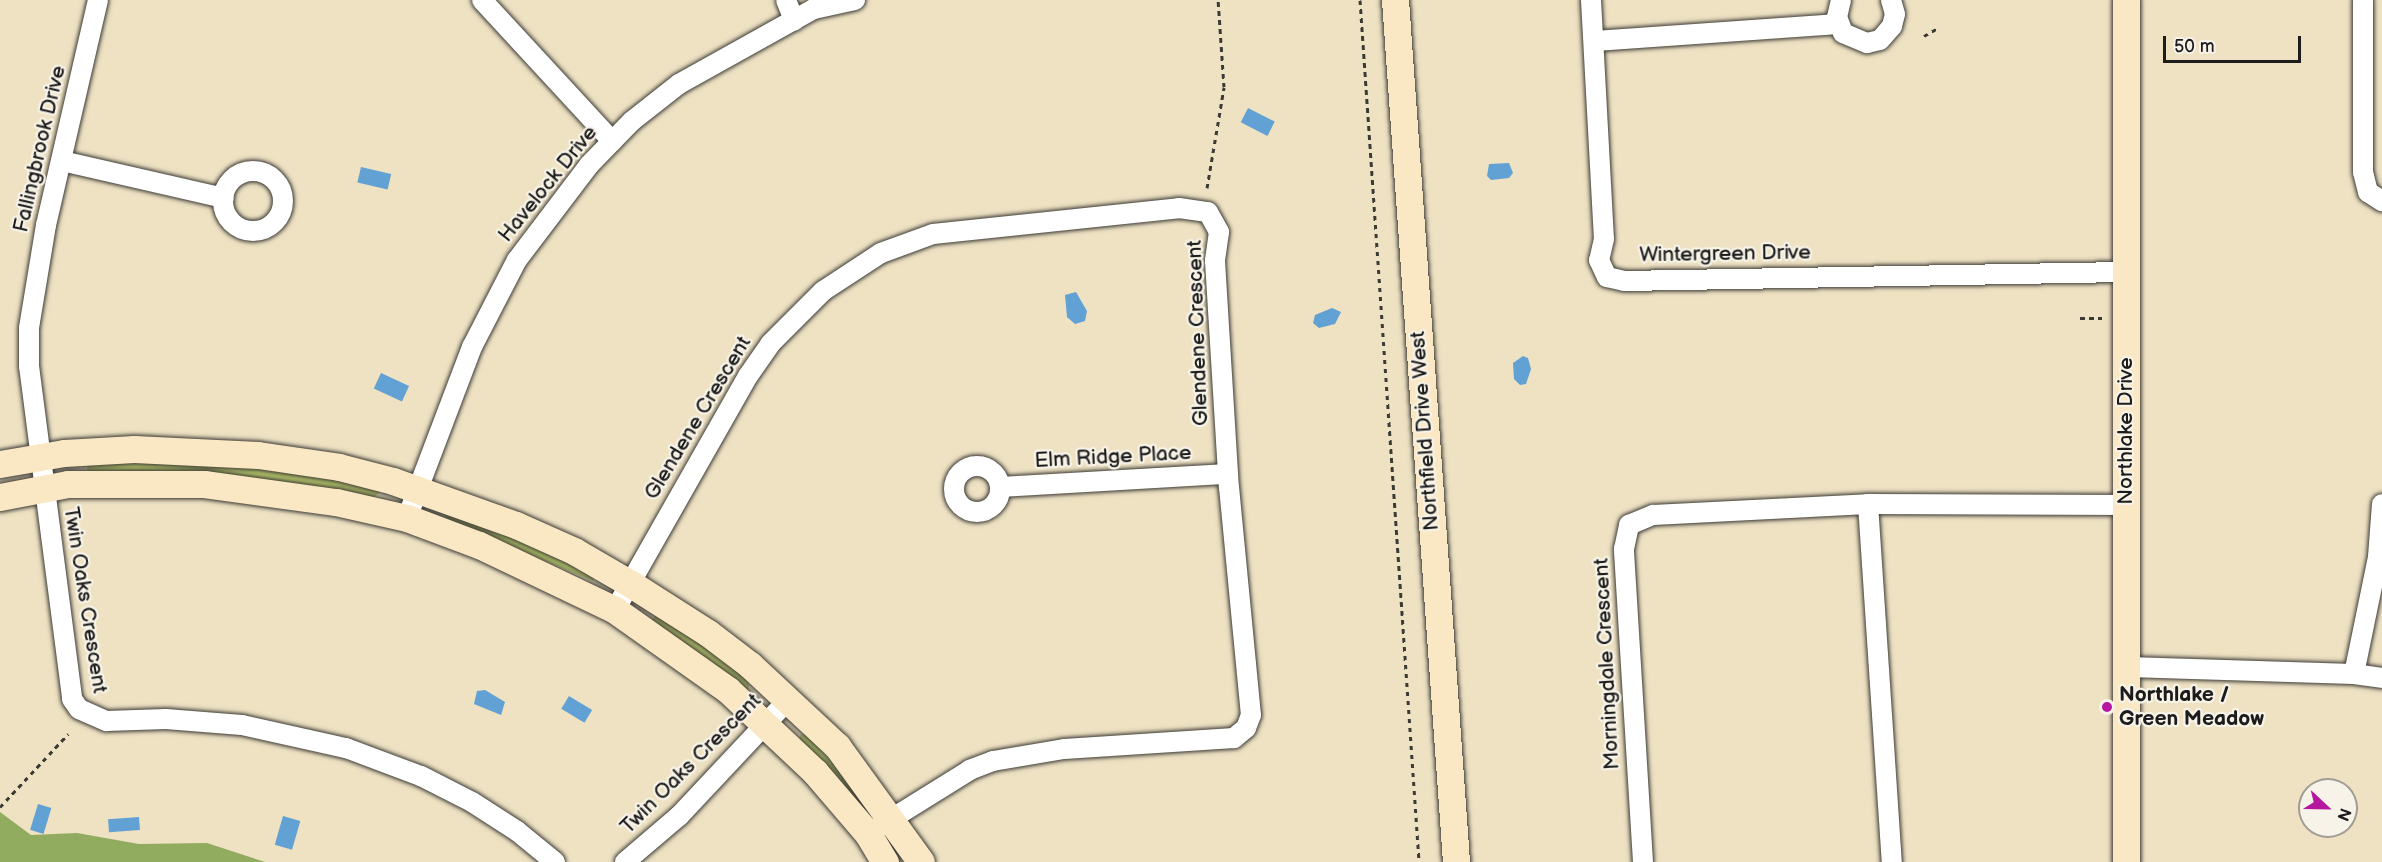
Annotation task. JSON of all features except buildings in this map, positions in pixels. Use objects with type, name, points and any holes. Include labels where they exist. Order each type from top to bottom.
[{"type":"street","name":"Fallingbrook Drive","points":[[45,489],[29,366],[29,328],[46,225],[98,0]]},
{"type":"street","points":[[482,0],[612,141]]},
{"type":"street","points":[[786,0],[794,20]]},
{"type":"street","name":"Havelock Drive","points":[[407,518],[472,346],[517,260],[589,165],[612,141],[679,84],[818,8],[855,0]]},
{"type":"street","name":"Northfield Drive West","points":[[1395,0],[1455,862]]},
{"type":"street","name":"Wintergreen Drive","points":[[1591,0],[1596,41],[1604,239],[1599,260],[1607,278],[1624,281],[2125,272]]},
{"type":"street","points":[[1838,24],[1840,0]]},
{"type":"street","points":[[1596,41],[1838,24],[1857,42],[1880,40],[1893,24],[1892,0]]},
{"type":"street","name":"Northlake Drive","points":[[2126,0],[2125,272],[2128,667],[2126,862]]},
{"type":"street","points":[[2363,0],[2363,172],[2368,192],[2382,201]]},
{"type":"street","points":[[62,161],[224,198]]},
{"type":"street","name":"Glendene Crescent","points":[[615,610],[729,407],[770,344],[823,291],[881,253],[933,234],[1179,208],[1208,212],[1219,232],[1215,261],[1228,474],[1251,715],[1246,728],[1234,738],[1020,753],[970,770],[868,834]]},
{"type":"street","points":[[0,464],[42,456],[134,449],[258,455],[339,467],[417,488],[516,525],[574,551],[708,633],[789,699],[837,747],[892,818],[921,862]]},
{"type":"street","name":"Elm Ridge Place","points":[[1000,487],[1228,474]]},
{"type":"street","points":[[0,497],[68,484],[204,484],[308,496],[407,518],[548,575],[615,610],[728,690],[815,772],[868,834],[885,862]]},
{"type":"street","name":"Twin Oaks Crescent","points":[[45,489],[72,699],[79,709],[106,721],[166,719],[242,725],[346,748],[421,776],[472,802],[517,831],[555,862]]},
{"type":"street","points":[[1868,504],[1892,862]]},
{"type":"street","name":"Morningdale Crescent","points":[[1642,862],[1624,549],[1629,525],[1653,515],[1868,504],[2127,505]]},
{"type":"street","points":[[2354,674],[2378,557],[2382,504]]},
{"type":"street","points":[[2128,667],[2354,674],[2382,678]]},
{"type":"street","name":"Twin Oaks Crescent","points":[[625,862],[679,816],[789,699]]},
{"type":"path","points":[[1207,188],[1224,87],[1218,0]]},
{"type":"path","points":[[1360,0],[1419,862]]},
{"type":"path","points":[[1924,36],[1938,28]]},
{"type":"path","points":[[2080,318],[2102,318]]},
{"type":"path","points":[[0,807],[68,734]]},
{"type":"green space","points":[[88,462],[245,464],[336,476],[381,491],[372,499],[93,472],[87,470]]},
{"type":"green space","points":[[447,509],[513,533],[594,577],[593,581],[446,519]]},
{"type":"green space","points":[[657,614],[750,678],[748,691],[650,621]]},
{"type":"green space","points":[[801,734],[806,735],[842,773],[861,799],[857,803],[798,743]]},
{"type":"green space","points":[[0,812],[31,835],[77,833],[139,844],[207,843],[265,862],[0,862]]},
{"type":"water","points":[[1248,108],[1275,122],[1267,136],[1241,122]]},
{"type":"water","points":[[1509,163],[1513,173],[1509,178],[1491,180],[1487,176],[1489,164]]},
{"type":"water","points":[[361,167],[391,174],[388,190],[357,183]]},
{"type":"water","points":[[1076,292],[1087,311],[1085,321],[1075,324],[1067,317],[1065,295]]},
{"type":"water","points":[[1332,308],[1341,312],[1335,324],[1319,328],[1313,323],[1315,315]]},
{"type":"water","points":[[1523,356],[1528,358],[1531,369],[1526,384],[1520,385],[1514,379],[1513,363]]},
{"type":"water","points":[[381,373],[409,386],[402,402],[374,388]]},
{"type":"water","points":[[485,690],[505,702],[501,715],[474,704],[477,691]]},
{"type":"water","points":[[569,696],[592,710],[584,723],[561,709]]},
{"type":"water","points":[[38,804],[51,808],[43,834],[30,830]]},
{"type":"water","points":[[283,816],[300,821],[292,850],[275,845]]},
{"type":"water","points":[[139,817],[140,830],[109,832],[108,819]]},
{"type":"place","name":"Northlake / Green Meadow","points":[[2107,707]]}]
